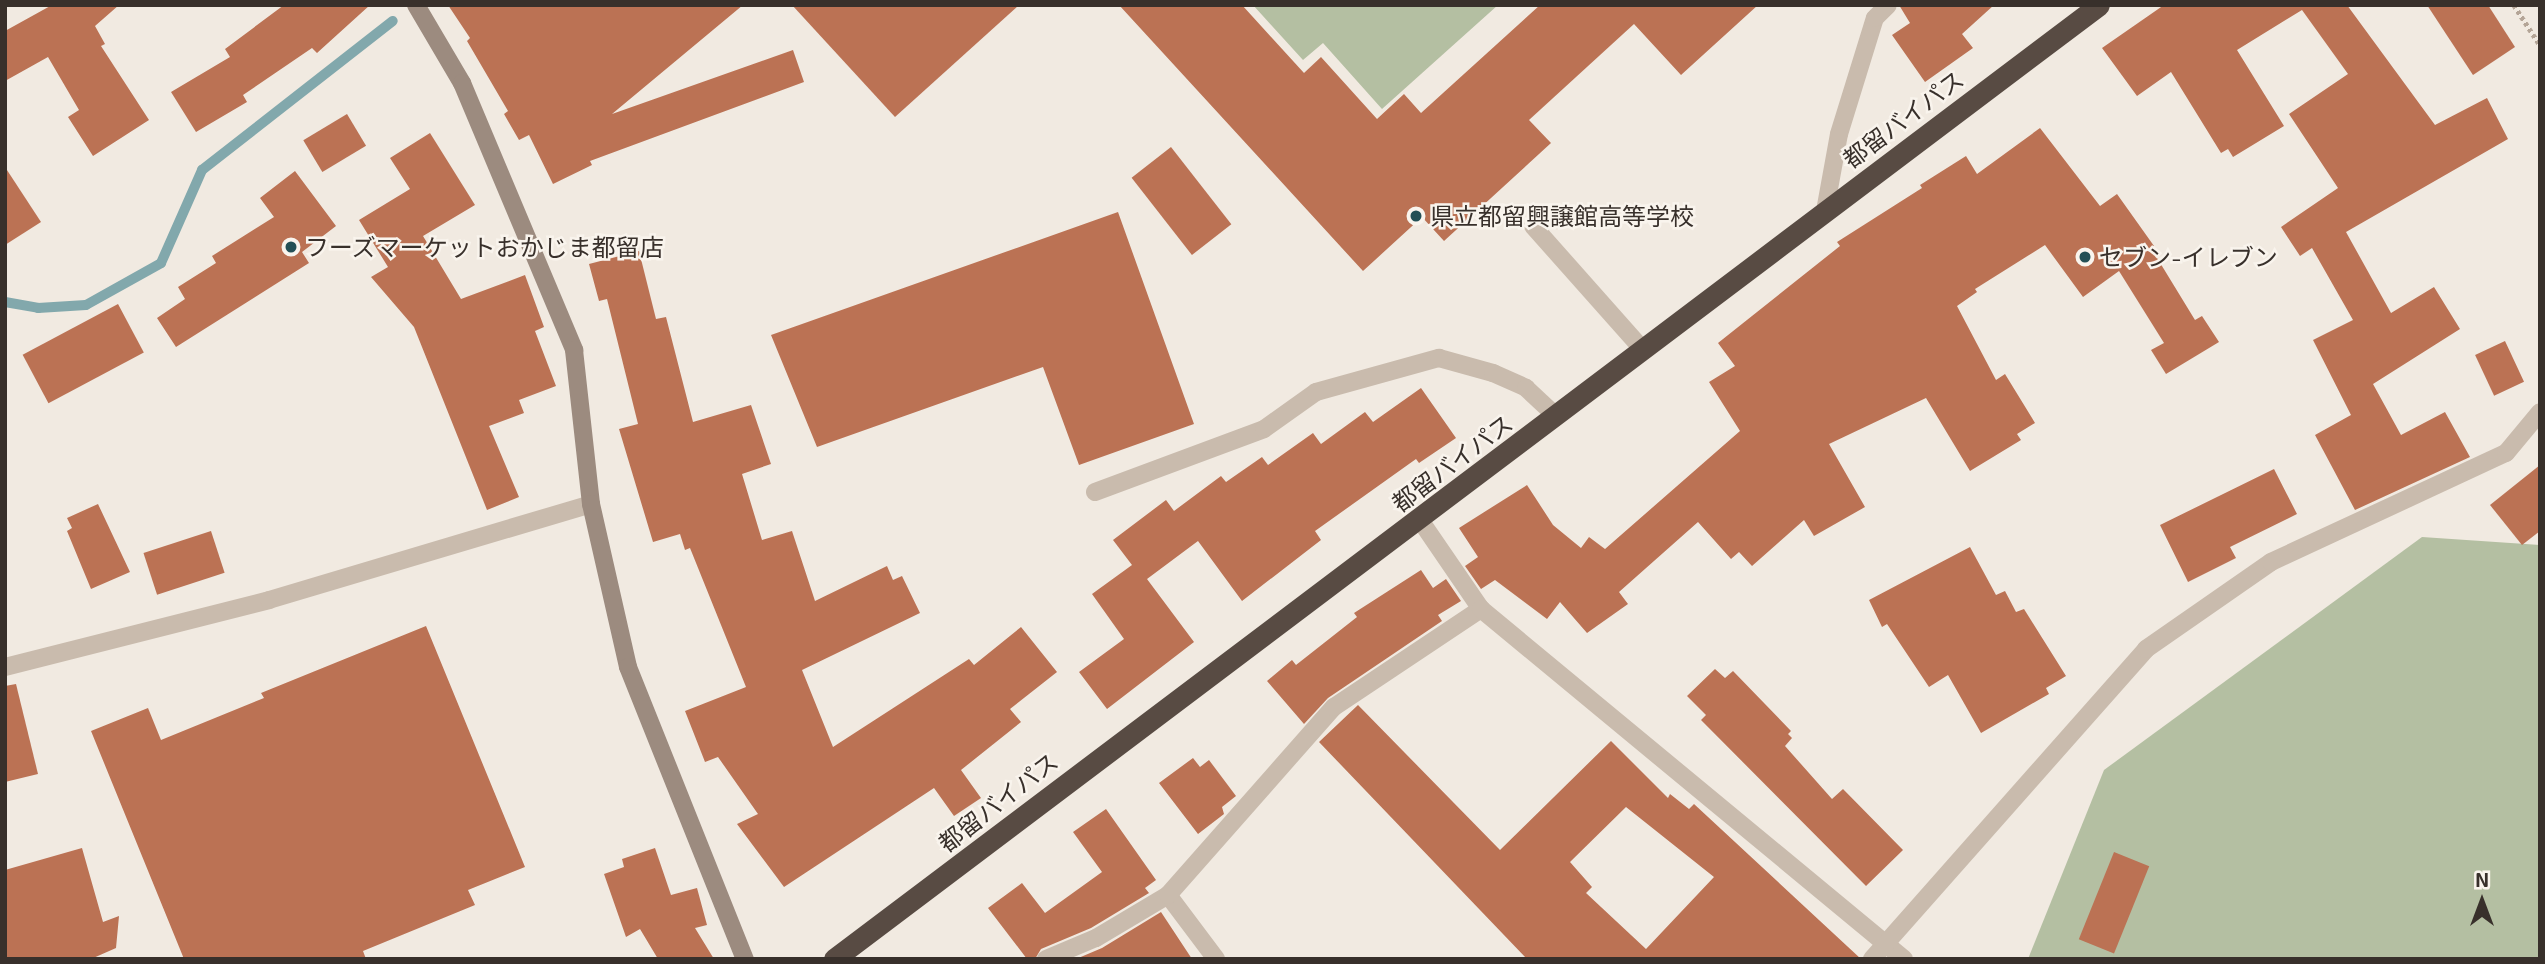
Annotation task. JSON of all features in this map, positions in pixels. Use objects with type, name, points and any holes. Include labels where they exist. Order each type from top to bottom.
[{"type":"highway","name":"都留バイパス","points":[[834,959],[1420,520],[2099,5]]},
{"type":"street","points":[[416,5],[462,83],[574,351],[591,504],[628,667],[746,959]]},
{"type":"street","points":[[1825,211],[1839,134],[1875,18],[1888,5]]},
{"type":"street","points":[[1533,226],[1643,350]]},
{"type":"street","points":[[1096,492],[1264,429],[1316,392],[1438,358],[1493,373],[1526,388],[1556,416]]},
{"type":"street","points":[[1872,959],[2146,649],[2270,562],[2506,453],[2540,412]]},
{"type":"street","points":[[5,667],[269,600],[591,504]]},
{"type":"street","points":[[1420,520],[1481,609],[1732,820],[1904,959]]},
{"type":"street","points":[[1046,959],[1096,938],[1168,895],[1334,707],[1481,609]]},
{"type":"street","points":[[1168,895],[1216,959]]},
{"type":"path","points":[[2514,5],[2540,45]]},
{"type":"green space","points":[[1253,5],[1498,5],[1382,109],[1323,43],[1303,60]]},
{"type":"green space","points":[[2422,537],[2540,545],[2540,959],[2028,959],[2104,770]]},
{"type":"building","points":[[52,5],[119,5],[95,26],[105,44],[101,46],[149,120],[93,156],[68,117],[79,110],[48,57],[5,81],[5,31]]},
{"type":"building","points":[[284,5],[370,5],[317,53],[312,48],[243,95],[247,102],[196,132],[171,92],[230,57],[225,49]]},
{"type":"building","points":[[448,5],[743,5],[612,114],[793,50],[804,82],[590,161],[592,165],[553,184],[529,135],[519,140],[504,114],[508,111],[467,41],[470,38]]},
{"type":"building","points":[[792,5],[1019,5],[895,117]]},
{"type":"building","points":[[1119,5],[1242,5],[1304,73],[1321,57],[1377,119],[1404,94],[1421,113],[1540,5],[1758,5],[1681,75],[1634,24],[1529,120],[1551,143],[1444,241],[1422,217],[1363,271]]},
{"type":"building","points":[[1899,5],[1994,5],[1962,34],[1973,48],[1925,82],[1892,35],[1910,23]]},
{"type":"building","points":[[2164,5],[2347,5],[2435,125],[2487,98],[2508,139],[2346,232],[2391,313],[2434,287],[2460,329],[2373,384],[2401,435],[2445,412],[2470,457],[2355,510],[2315,435],[2351,415],[2313,340],[2353,320],[2312,248],[2300,256],[2281,227],[2338,188],[2289,114],[2348,74],[2302,10],[2237,50],[2284,126],[2233,157],[2228,149],[2221,153],[2171,72],[2137,96],[2102,48]]},
{"type":"building","points":[[2427,5],[2488,5],[2515,47],[2473,75]]},
{"type":"building","points":[[347,114],[366,146],[322,172],[303,140]]},
{"type":"building","points":[[2040,128],[2100,206],[2117,194],[2154,246],[2151,248],[2195,320],[2202,316],[2219,342],[2166,374],[2151,350],[2164,343],[2119,271],[2083,297],[2045,245],[1975,289],[1977,292],[1957,306],[1996,380],[2005,374],[2035,423],[2017,434],[2021,440],[1970,471],[1926,398],[1829,444],[1865,507],[1814,536],[1804,520],[1752,566],[1739,552],[1731,559],[1698,522],[1619,592],[1628,604],[1587,633],[1560,602],[1547,619],[1495,580],[1481,589],[1465,566],[1478,557],[1459,528],[1527,485],[1553,525],[1581,548],[1589,537],[1605,549],[1740,431],[1709,382],[1735,366],[1718,343],[1840,246],[1837,242],[1922,188],[1920,185],[1966,156],[1977,174]]},
{"type":"building","points":[[430,133],[475,205],[423,236],[461,299],[525,275],[544,327],[535,331],[556,386],[519,400],[524,413],[489,426],[519,497],[487,510],[414,327],[371,277],[388,267],[359,220],[410,189],[390,158]]},
{"type":"building","points":[[1171,147],[1231,224],[1192,255],[1132,178]]},
{"type":"building","points":[[5,167],[41,222],[5,245]]},
{"type":"building","points":[[295,171],[336,226],[302,252],[309,263],[176,347],[157,318],[185,299],[178,287],[216,263],[212,256],[274,217],[260,198]]},
{"type":"building","points":[[1118,212],[1194,424],[1079,465],[1043,367],[817,447],[771,335]]},
{"type":"building","points":[[639,251],[656,319],[666,317],[693,422],[751,405],[771,464],[742,474],[762,540],[792,531],[815,601],[887,566],[893,580],[902,576],[920,613],[802,670],[833,747],[969,659],[974,665],[1021,627],[1057,672],[1010,709],[1021,722],[961,770],[981,798],[954,816],[934,788],[784,887],[737,824],[758,814],[718,757],[705,762],[685,711],[746,687],[690,548],[685,550],[680,534],[653,542],[619,429],[638,424],[607,299],[599,301],[589,264]]},
{"type":"building","points":[[118,304],[144,353],[48,403],[23,355]]},
{"type":"building","points":[[2505,341],[2524,382],[2494,396],[2475,355]]},
{"type":"building","points":[[1421,388],[1456,438],[1419,463],[1416,459],[1315,531],[1321,540],[1242,601],[1198,541],[1147,579],[1194,642],[1107,709],[1079,672],[1124,639],[1092,594],[1132,565],[1113,540],[1166,500],[1174,511],[1221,476],[1226,482],[1262,457],[1268,465],[1313,433],[1321,444],[1365,412],[1373,422]]},
{"type":"building","points":[[2540,465],[2540,531],[2522,545],[2490,505]]},
{"type":"building","points":[[2274,469],[2297,514],[2230,547],[2236,558],[2188,582],[2160,525]]},
{"type":"building","points":[[98,504],[130,572],[91,589],[67,531],[72,528],[67,518]]},
{"type":"building","points":[[211,531],[225,573],[157,595],[143,553]]},
{"type":"building","points":[[1970,547],[1996,595],[2005,591],[2016,612],[2024,609],[2066,676],[2046,688],[2049,694],[1981,733],[1948,675],[1929,687],[1887,624],[1882,627],[1869,600]]},
{"type":"building","points":[[1421,570],[1433,588],[1446,579],[1461,601],[1438,615],[1442,621],[1328,698],[1304,724],[1267,681],[1292,660],[1296,665],[1357,617],[1354,613]]},
{"type":"building","points":[[426,626],[525,867],[468,890],[475,905],[363,951],[366,959],[184,959],[91,731],[148,708],[161,740],[264,698],[261,693]]},
{"type":"building","points":[[1715,669],[1725,678],[1733,671],[1791,731],[1788,734],[1792,738],[1785,746],[1832,799],[1843,789],[1903,850],[1866,886],[1701,720],[1706,715],[1687,696]]},
{"type":"building","points":[[16,684],[38,774],[5,782],[5,686]]},
{"type":"building","points":[[1358,705],[1500,850],[1611,741],[1668,798],[1670,794],[1689,809],[1694,804],[1861,959],[1527,959],[1319,742]],"holes":[[[1626,807],[1714,877],[1646,949],[1586,893],[1592,887],[1570,862]]]},
{"type":"building","points":[[1193,758],[1200,767],[1209,760],[1236,796],[1222,807],[1224,814],[1198,834],[1159,783]]},
{"type":"building","points":[[1106,809],[1156,880],[1145,888],[1149,893],[1091,928],[1041,949],[1035,959],[1027,959],[988,908],[1022,883],[1045,913],[1102,872],[1073,832]]},
{"type":"building","points":[[82,848],[103,922],[119,916],[116,948],[91,959],[5,959],[5,870]]},
{"type":"building","points":[[655,848],[671,895],[697,888],[707,925],[695,928],[714,959],[658,959],[640,929],[626,937],[604,874],[624,867],[622,859]]},
{"type":"building","points":[[2114,852],[2149,866],[2114,953],[2079,939]]},
{"type":"building","points":[[1161,912],[1192,959],[1076,959],[1102,948]]},
{"type":"waterway","points":[[5,302],[38,308],[86,305],[161,263],[202,170],[393,21]]},
{"type":"place","name":"県立都留興譲館高等学校","points":[[1416,216]]},
{"type":"place","name":"フーズマーケットおかじま都留店","points":[[291,247]]},
{"type":"place","name":"セブン-イレブン","points":[[2085,257]]}]
